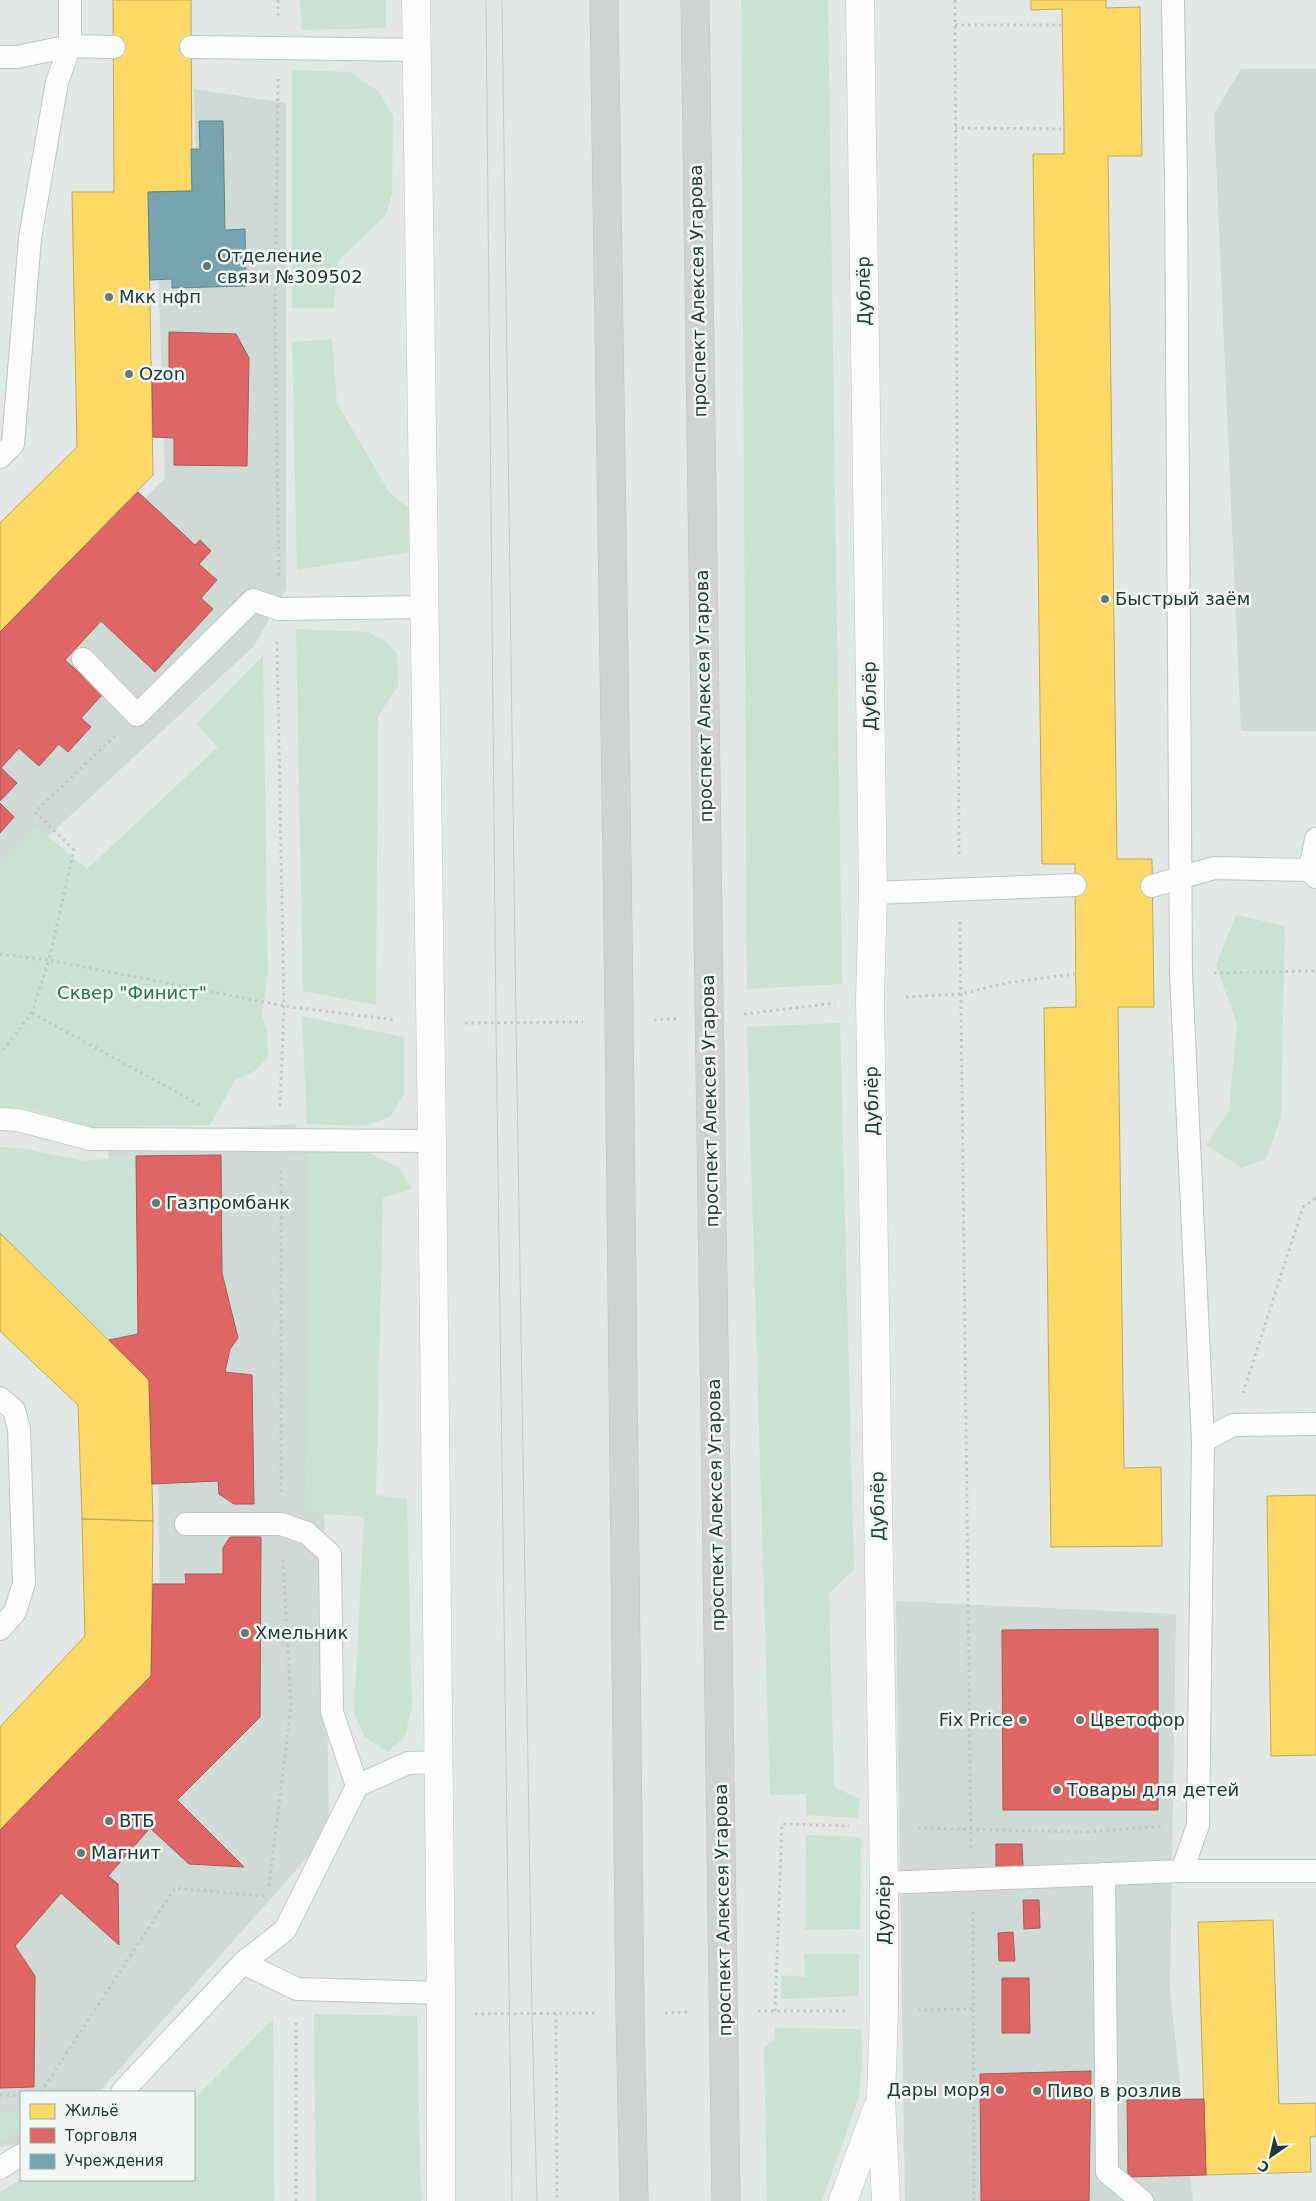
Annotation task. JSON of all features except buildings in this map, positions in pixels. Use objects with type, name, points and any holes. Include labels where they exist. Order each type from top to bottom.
[{"type":"main road","points":[[604,0],[634,2201]]},
{"type":"main road","name":"проспект Алексея Угарова","points":[[695,0],[726,2201]]},
{"type":"street","points":[[416,0],[432,1141],[441,1994],[441,2201]]},
{"type":"street","name":"Дублёр","points":[[860,0],[873,893],[870,998],[884,1884],[884,2011],[881,2098],[886,2201]]},
{"type":"street","points":[[843,2201],[881,2098]]},
{"type":"lane","points":[[0,457],[14,444],[30,238],[57,82],[70,46],[70,0]]},
{"type":"lane","points":[[1172,0],[1176,180],[1179,880],[1181,974],[1202,1441],[1198,1825],[1182,1871]]},
{"type":"lane","points":[[0,57],[16,57],[70,46],[114,47]]},
{"type":"lane","points":[[191,48],[417,50]]},
{"type":"lane","points":[[84,659],[137,715],[253,600],[279,609],[425,607]]},
{"type":"lane","points":[[1152,886],[1179,880],[1214,868],[1313,873],[1316,840]]},
{"type":"lane","points":[[873,893],[1075,885]]},
{"type":"lane","points":[[0,1119],[18,1120],[90,1139],[432,1141]]},
{"type":"lane","points":[[0,1398],[14,1410],[19,1429],[24,1584],[15,1612],[0,1629]]},
{"type":"lane","points":[[1202,1441],[1233,1425],[1316,1424]]},
{"type":"lane","points":[[186,1524],[281,1524],[307,1532],[330,1554],[332,1712],[357,1786]]},
{"type":"lane","points":[[123,2091],[243,1963],[285,1930],[357,1786],[408,1763],[439,1762]]},
{"type":"lane","points":[[884,1884],[1182,1871],[1316,1871]]},
{"type":"lane","points":[[1104,1874],[1108,2172],[1142,2201]]},
{"type":"lane","points":[[243,1963],[297,1989],[441,1994]]},
{"type":"lane","points":[[0,2168],[20,2156]]},
{"type":"path","points":[[278,0],[275,324],[279,609],[277,634],[284,1006],[279,1126],[281,1140],[281,1524],[291,1705],[268,1897],[285,1930]]},
{"type":"path","points":[[954,0],[960,994],[972,1879],[974,2201]]},
{"type":"path","points":[[955,25],[1062,26]]},
{"type":"path","points":[[955,128],[1064,129]]},
{"type":"path","points":[[0,1054],[32,1013],[49,960],[74,850],[36,812],[137,715]]},
{"type":"path","points":[[0,954],[49,960],[284,1006],[430,1024],[619,1021],[708,1017]]},
{"type":"path","points":[[1181,974],[1316,971]]},
{"type":"path","points":[[749,1013],[870,998],[960,994],[1012,982],[1076,974]]},
{"type":"path","points":[[32,1013],[203,1106]]},
{"type":"path","points":[[1233,1425],[1303,1208],[1316,1198]]},
{"type":"path","points":[[847,1826],[782,1824],[775,2011],[856,2011]]},
{"type":"path","points":[[970,1830],[1086,1832],[1198,1825]]},
{"type":"path","points":[[42,2091],[175,1888],[268,1897]]},
{"type":"path","points":[[296,2201],[297,1989]]},
{"type":"path","points":[[556,2013],[556,2201]]},
{"type":"path","points":[[0,2095],[20,2096]]},
{"type":"shaded area","points":[[1241,69],[1316,69],[1316,731],[1241,731],[1214,114]]},
{"type":"shaded area","points":[[194,89],[286,103],[286,589],[254,646],[43,841],[0,871],[0,645],[165,478],[156,200],[197,199]]},
{"type":"shaded area","points":[[295,1124],[319,1170],[329,1833],[100,2091],[20,2091],[20,2143],[0,2147],[0,1842],[161,1677],[157,1383],[104,1134]]},
{"type":"shaded area","points":[[896,1601],[1176,1614],[1170,1991],[1193,2201],[905,2201]]},
{"type":"green space","points":[[300,0],[386,0],[386,28],[302,30]]},
{"type":"green space","points":[[741,0],[828,0],[842,984],[747,989]]},
{"type":"green space","points":[[292,70],[350,72],[378,91],[393,116],[392,194],[386,215],[338,261],[334,308],[292,308]]},
{"type":"green space","points":[[332,339],[337,403],[389,492],[409,509],[410,552],[297,570],[292,342]]},
{"type":"green space","points":[[296,629],[368,632],[385,641],[397,653],[398,686],[378,716],[376,1005],[303,991]]},
{"type":"green space","name":"Сквер \"Финист\"","points":[[263,656],[268,974],[262,1015],[267,1029],[268,1057],[255,1071],[235,1080],[210,1125],[91,1127],[20,1107],[0,1108],[0,862],[35,825],[87,869],[218,747],[196,724]]},
{"type":"green space","points":[[1236,915],[1285,926],[1281,1117],[1266,1159],[1242,1168],[1206,1145],[1229,1110],[1237,1024],[1216,965]]},
{"type":"green space","points":[[302,1016],[404,1037],[404,1094],[390,1117],[364,1126],[307,1124]]},
{"type":"green space","points":[[840,1023],[854,1570],[829,1593],[834,1787],[860,1799],[858,1818],[806,1815],[806,1794],[770,1795],[747,1027]]},
{"type":"green space","points":[[0,1147],[19,1148],[85,1161],[136,1156],[138,1334],[109,1340],[0,1233]]},
{"type":"green space","points":[[364,1150],[399,1168],[412,1189],[383,1198],[376,1495],[407,1499],[412,1707],[405,1736],[388,1752],[365,1738],[354,1713],[364,1517],[305,1512],[308,1151]]},
{"type":"green space","points":[[806,1835],[861,1837],[860,1929],[805,1930]]},
{"type":"green space","points":[[804,1954],[859,1954],[859,1996],[781,1999],[781,1975],[805,1977]]},
{"type":"green space","points":[[314,2014],[417,2016],[421,2201],[316,2201]]},
{"type":"green space","points":[[273,2019],[274,2201],[0,2201],[0,2192],[20,2181],[195,2181],[195,2098]]},
{"type":"green space","points":[[775,2028],[861,2029],[862,2059],[859,2097],[822,2201],[767,2201],[764,2048],[775,2038]]},
{"type":"green space","points":[[0,2111],[20,2113],[20,2131],[0,2141]]},
{"type":"tram line","points":[[486,0],[496,1023],[512,2201]]},
{"type":"tram line","points":[[502,0],[516,1022],[532,2014],[537,2201]]},
{"type":"place","name":"Отделение связи №309502","points":[[207,266]]},
{"type":"place","name":"Мкк нфп","points":[[109,297]]},
{"type":"place","name":"Ozon","points":[[129,374]]},
{"type":"place","name":"Быстрый заём","points":[[1105,599]]},
{"type":"place","name":"Газпромбанк","points":[[156,1203]]},
{"type":"place","name":"Хмельник","points":[[245,1633]]},
{"type":"place","name":"Fix Price","points":[[1023,1720]]},
{"type":"place","name":"Цветофор","points":[[1080,1720]]},
{"type":"place","name":"Товары для детей","points":[[1057,1790]]},
{"type":"place","name":"ВТБ","points":[[109,1821]]},
{"type":"place","name":"Магнит","points":[[81,1853]]},
{"type":"place","name":"Дары моря","points":[[1000,2090]]},
{"type":"place","name":"Пиво в розлив","points":[[1037,2091]]}]
